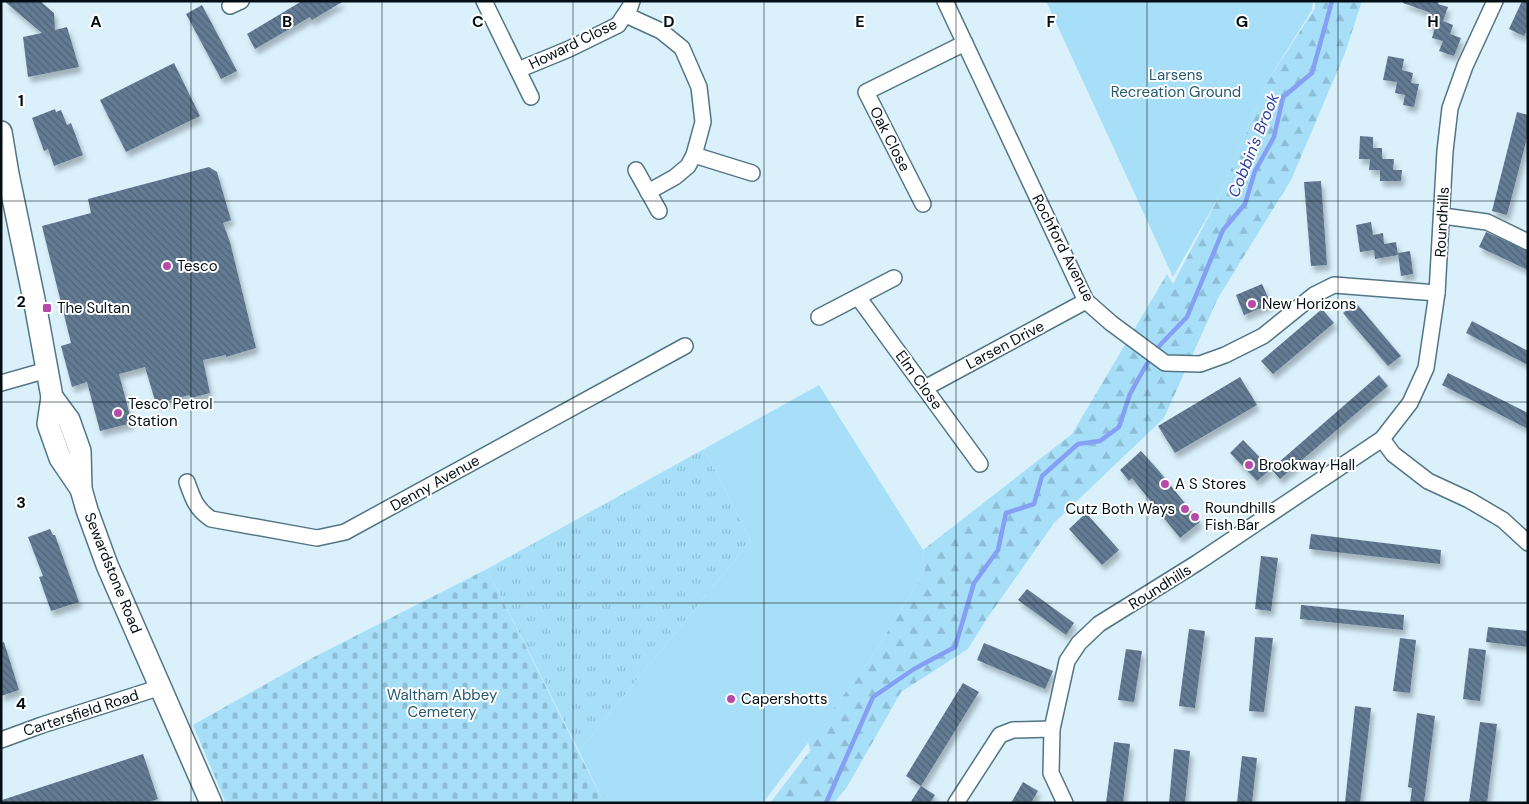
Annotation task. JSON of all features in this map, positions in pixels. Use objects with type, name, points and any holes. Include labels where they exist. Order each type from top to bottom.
[{"type":"street","name":"Howard Close","points":[[484,1],[531,97]]},
{"type":"street","name":"Rochford Avenue","points":[[945,1],[1086,301],[1111,323],[1165,363],[1200,364],[1225,355],[1263,336],[1314,295],[1334,285],[1437,293]]},
{"type":"street","name":"Roundhills","points":[[1065,803],[1051,773],[1052,729],[1068,661],[1079,643],[1098,624],[1197,563],[1382,439],[1410,403],[1426,368],[1437,293],[1443,216],[1445,151],[1450,108],[1465,66],[1495,1]]},
{"type":"street","name":"Howard Close","points":[[518,70],[569,49],[618,25],[629,8],[682,48],[700,87],[703,122],[694,155],[688,166],[675,177],[648,192]]},
{"type":"street","name":"Oak Close","points":[[923,204],[866,92],[965,43]]},
{"type":"street","name":"Sewardstone Road","points":[[1,132],[4,175],[36,309],[52,397],[69,420],[80,451],[81,489],[107,565],[212,803]]},
{"type":"street","points":[[694,155],[752,173]]},
{"type":"street","points":[[636,170],[659,211]]},
{"type":"street","points":[[1443,216],[1487,222],[1528,242]]},
{"type":"street","points":[[819,317],[894,278]]},
{"type":"street","name":"Elm Close","points":[[858,297],[980,464]]},
{"type":"street","name":"Larsen Drive","points":[[925,388],[1086,301]]},
{"type":"street","name":"Denny Avenue","points":[[187,482],[195,503],[201,512],[211,519],[317,538],[345,532],[685,346]]},
{"type":"street","points":[[1,384],[47,370]]},
{"type":"street","points":[[1382,439],[1393,454],[1428,481],[1469,500],[1503,520],[1528,542]]},
{"type":"street","name":"Cartersfield Road","points":[[1,740],[161,687]]},
{"type":"street","points":[[956,803],[1000,735],[1013,730],[1052,729]]},
{"type":"green space","name":"Larsens Recreation Ground","points":[[1046,1],[1313,1],[1312,10],[1267,82],[1221,193],[1173,277]]},
{"type":"green space","points":[[1315,1],[1362,1],[1345,53],[1291,180],[1218,298],[1164,418],[1054,523],[968,649],[901,692],[847,787],[834,803],[770,803],[810,751],[808,742],[872,657],[925,570],[923,550],[1072,434],[1167,274],[1173,284],[1221,193],[1267,82],[1315,8]]},
{"type":"green space","points":[[819,385],[923,550],[925,570],[872,657],[763,803],[604,803],[579,751],[751,540],[704,449]]},
{"type":"green space","points":[[704,449],[751,540],[579,751],[487,569]]},
{"type":"green space","name":"Waltham Abbey Cemetery","points":[[487,569],[604,803],[226,803],[193,725],[314,657]]},
{"type":"building","points":[[4,1],[40,1],[54,13],[55,30],[67,27],[79,67],[28,77],[23,37],[42,33]]},
{"type":"building","points":[[302,1],[344,1],[312,20],[310,17],[255,49],[247,34]]},
{"type":"building","points":[[1403,1],[1439,1],[1438,4],[1448,7],[1443,21],[1453,25],[1450,34],[1461,38],[1454,56],[1439,51],[1443,41],[1432,38],[1435,27],[1427,24],[1431,13],[1403,3]]},
{"type":"building","points":[[1522,1],[1528,1],[1528,28],[1524,36],[1509,29]]},
{"type":"building","points":[[202,5],[237,71],[221,79],[186,14]]},
{"type":"building","points":[[1388,56],[1404,59],[1402,70],[1413,73],[1411,83],[1419,84],[1414,107],[1403,105],[1405,95],[1395,93],[1397,82],[1383,80]]},
{"type":"building","points":[[174,63],[200,116],[126,152],[100,100]]},
{"type":"building","points":[[55,109],[56,112],[61,110],[67,125],[71,123],[83,155],[54,166],[48,149],[44,151],[32,118]]},
{"type":"building","points":[[1517,112],[1528,115],[1528,134],[1507,215],[1492,211]]},
{"type":"building","points":[[1360,136],[1373,137],[1373,148],[1382,148],[1382,159],[1394,159],[1393,170],[1402,170],[1401,181],[1380,181],[1380,170],[1369,170],[1370,159],[1359,159]]},
{"type":"building","points":[[209,167],[217,172],[231,220],[223,223],[230,242],[256,348],[226,357],[226,355],[203,360],[210,393],[191,398],[189,395],[156,404],[145,367],[119,374],[132,423],[100,431],[87,382],[72,387],[61,346],[71,343],[42,226],[91,213],[88,199]]},
{"type":"building","points":[[1321,181],[1327,265],[1311,266],[1304,182]]},
{"type":"building","points":[[1371,222],[1373,235],[1383,233],[1384,244],[1396,242],[1398,255],[1375,259],[1374,250],[1360,252],[1356,225]]},
{"type":"building","points":[[1486,232],[1528,251],[1528,270],[1479,247]]},
{"type":"building","points":[[1410,251],[1413,274],[1401,276],[1398,253]]},
{"type":"building","points":[[1262,284],[1271,304],[1244,315],[1236,295]]},
{"type":"building","points":[[1356,303],[1401,356],[1388,366],[1343,313]]},
{"type":"building","points":[[1322,309],[1334,323],[1273,374],[1261,361]]},
{"type":"building","points":[[1472,321],[1528,351],[1528,365],[1466,333]]},
{"type":"building","points":[[1448,373],[1528,413],[1528,429],[1442,385]]},
{"type":"building","points":[[1379,375],[1388,386],[1280,479],[1271,469]]},
{"type":"building","points":[[1240,377],[1257,405],[1175,453],[1158,426]]},
{"type":"building","points":[[1243,440],[1271,469],[1257,481],[1230,453]]},
{"type":"building","points":[[1141,451],[1200,522],[1180,538],[1132,478],[1129,481],[1120,470]]},
{"type":"building","points":[[1086,513],[1119,550],[1102,565],[1069,529]]},
{"type":"building","points":[[50,529],[53,535],[55,535],[79,602],[51,611],[39,577],[43,576],[28,537]]},
{"type":"building","points":[[1311,534],[1441,550],[1440,564],[1309,549]]},
{"type":"building","points":[[1261,556],[1278,558],[1271,611],[1255,609]]},
{"type":"building","points":[[1027,589],[1074,623],[1066,635],[1018,600]]},
{"type":"building","points":[[1301,605],[1404,615],[1403,630],[1300,619]]},
{"type":"building","points":[[1488,627],[1528,631],[1528,647],[1486,642]]},
{"type":"building","points":[[1189,629],[1205,631],[1195,708],[1179,706]]},
{"type":"building","points":[[1255,637],[1273,638],[1264,712],[1249,711]]},
{"type":"building","points":[[1400,638],[1416,640],[1410,693],[1393,691]]},
{"type":"building","points":[[4,642],[19,690],[1,696],[1,643]]},
{"type":"building","points":[[984,643],[1053,671],[1045,689],[977,660]]},
{"type":"building","points":[[1469,648],[1486,650],[1480,701],[1463,699]]},
{"type":"building","points":[[1126,649],[1142,651],[1134,702],[1118,700]]},
{"type":"building","points":[[963,683],[979,692],[921,786],[906,776]]},
{"type":"building","points":[[1355,706],[1371,708],[1360,803],[1345,803]]},
{"type":"building","points":[[1417,713],[1435,716],[1424,803],[1410,803],[1412,788],[1408,787]]},
{"type":"building","points":[[1480,722],[1497,724],[1487,803],[1469,803]]},
{"type":"building","points":[[1114,742],[1130,744],[1123,803],[1106,803]]},
{"type":"building","points":[[1174,749],[1190,751],[1185,803],[1169,803]]},
{"type":"building","points":[[143,754],[158,799],[146,803],[2,803],[2,800]]},
{"type":"building","points":[[1242,756],[1257,758],[1252,803],[1237,803]]},
{"type":"building","points":[[1023,782],[1038,791],[1031,803],[1011,803]]},
{"type":"building","points":[[921,786],[935,795],[930,803],[910,803]]},
{"type":"waterway","name":"Cobbin's Brook","points":[[826,803],[873,697],[914,669],[955,647],[974,583],[998,550],[1006,513],[1034,504],[1042,476],[1078,444],[1100,441],[1119,427],[1130,394],[1145,367],[1160,345],[1187,317],[1223,230],[1245,204],[1255,171],[1274,137],[1283,97],[1312,73],[1332,1]]},
{"type":"place","name":"Tesco","points":[[167,266]]},
{"type":"place","name":"New Horizons","points":[[1252,304]]},
{"type":"place","name":"The Sultan","points":[[47,308]]},
{"type":"place","name":"Tesco Petrol Station","points":[[118,413]]},
{"type":"place","name":"Brookway Hall","points":[[1249,465]]},
{"type":"place","name":"A S Stores","points":[[1165,484]]},
{"type":"place","name":"Cutz Both Ways","points":[[1185,509]]},
{"type":"place","name":"Roundhills Fish Bar","points":[[1195,517]]},
{"type":"place","name":"Capershotts","points":[[731,699]]}]
